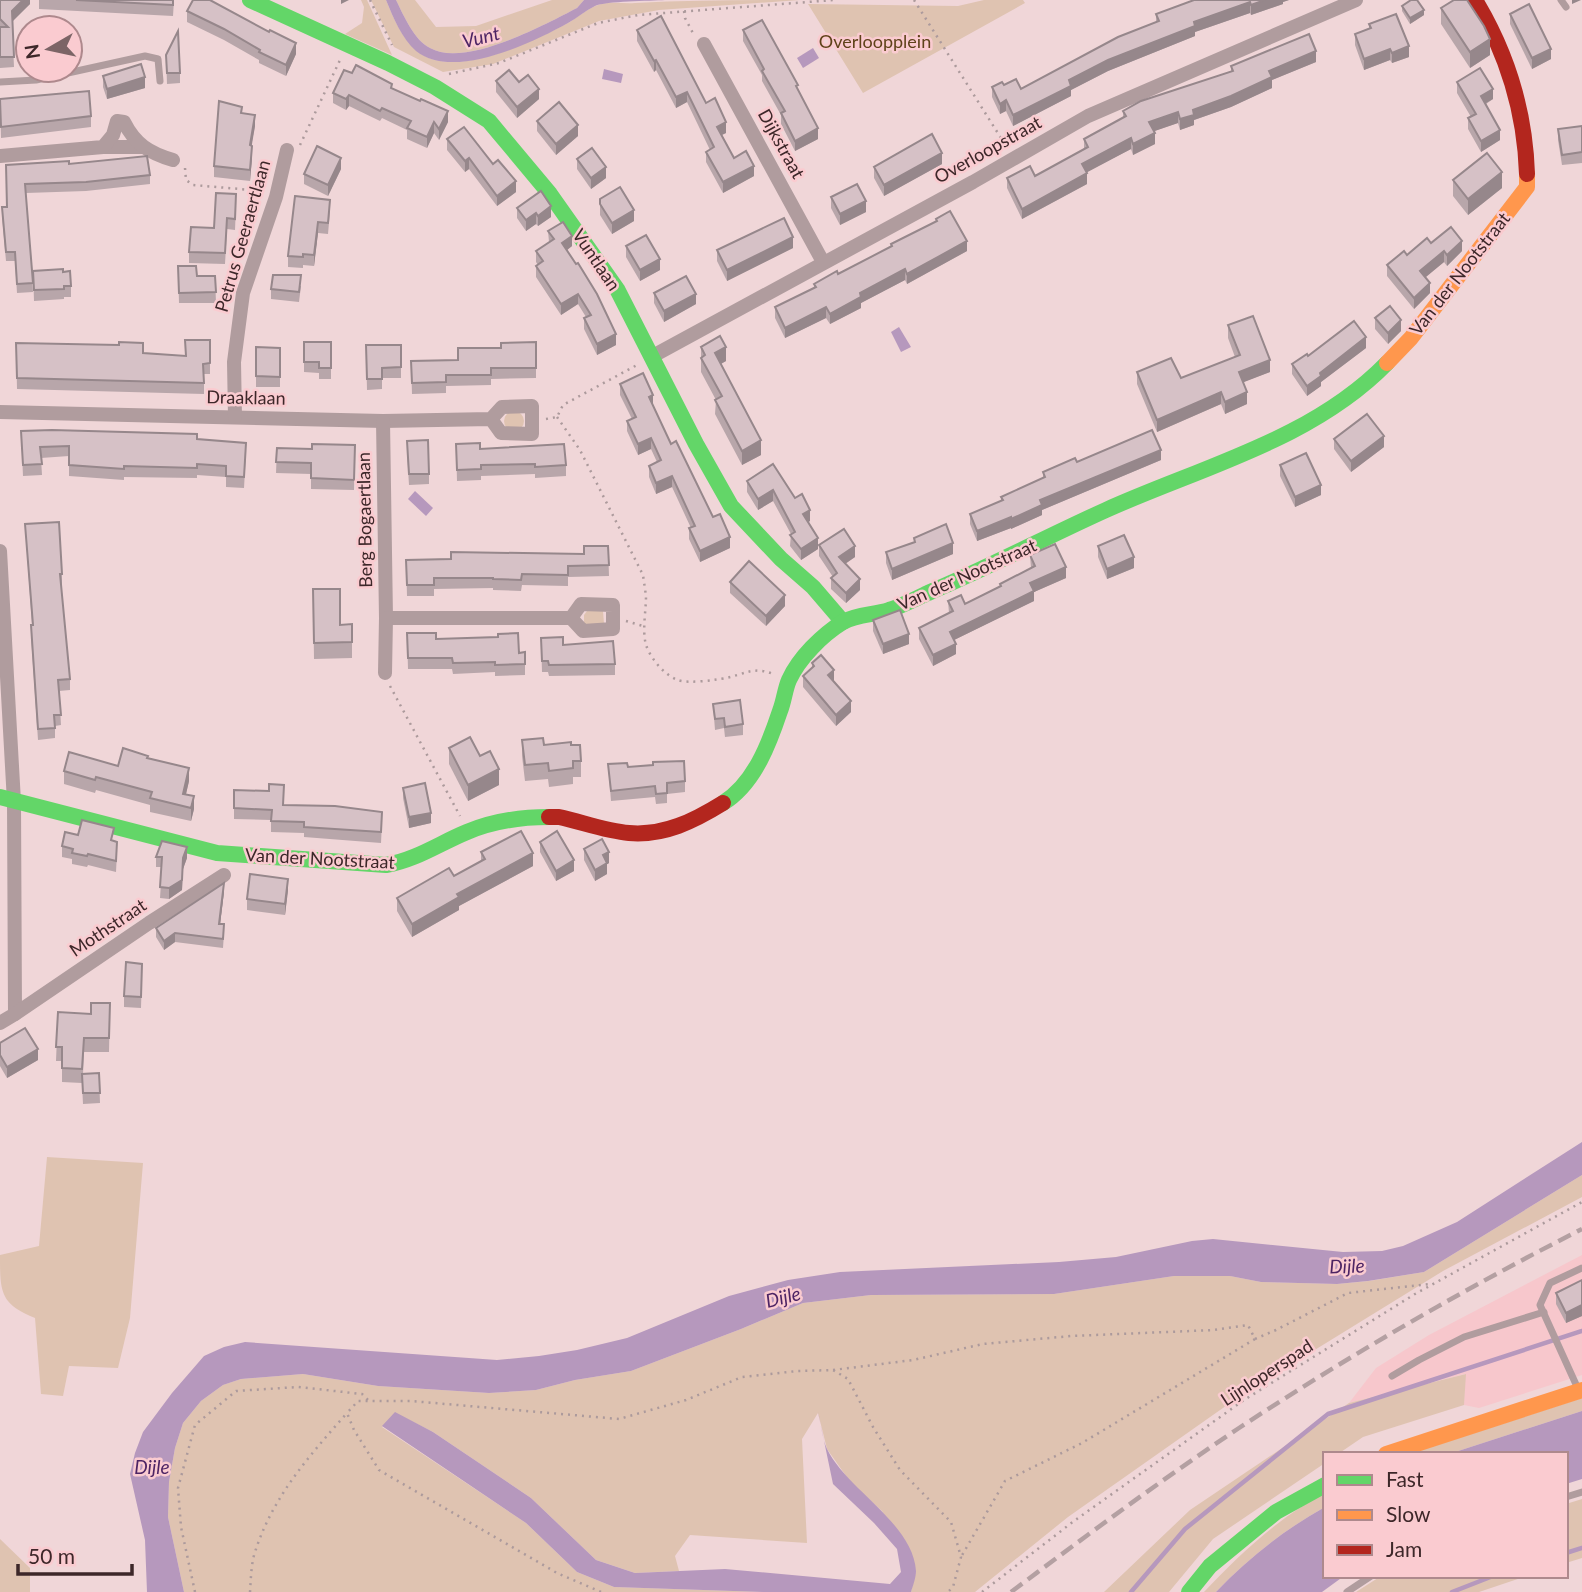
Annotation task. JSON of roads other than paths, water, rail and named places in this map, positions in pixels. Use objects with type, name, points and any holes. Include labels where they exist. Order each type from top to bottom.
[{"type":"street","name":"Vuntlaan","points":[[250,0],[435,87],[489,121],[550,194],[617,289],[650,357],[731,506],[781,559],[813,587],[843,622]]},
{"type":"street","name":"Overloopstraat","points":[[650,357],[1088,116],[1356,0]]},
{"type":"street","name":"Van der Nootstraat","points":[[7,799],[217,853],[386,865],[405,862],[469,831],[500,821],[559,817],[629,833],[665,831],[702,816],[731,798],[755,769],[780,712],[789,680],[807,652],[843,622],[890,610],[978,572],[1107,510],[1266,444],[1300,427],[1338,403],[1381,369],[1411,338],[1527,187],[1527,165],[1511,75],[1477,1]]},
{"type":"street","name":"Dijkstraat","points":[[704,44],[824,262]]},
{"type":"street","points":[[103,147],[113,135],[117,121],[124,122],[142,147],[154,155],[173,160]]},
{"type":"street","points":[[0,156],[103,147],[142,147]]},
{"type":"street","name":"Petrus Geeraertlaan","points":[[235,417],[234,362],[243,293],[277,192],[287,150]]},
{"type":"street","name":"Draaklaan","points":[[0,412],[383,421],[491,419],[502,407],[532,406],[532,434],[501,433],[491,419]]},
{"type":"street","name":"Berg Bogaertlaan","points":[[383,421],[385,673]]},
{"type":"street","points":[[0,551],[15,1014]]},
{"type":"street","points":[[386,618],[570,618]]},
{"type":"street","name":"Mothstraat","points":[[0,1023],[225,875]]},
{"type":"street","points":[[1392,1452],[1581,1391]]},
{"type":"street","points":[[1189,1592],[1210,1566],[1276,1512],[1323,1486]]},
{"type":"lane","points":[[0,82],[36,80],[145,56],[158,59],[160,80]]},
{"type":"lane","points":[[1581,1391],[1540,1305],[1550,1283],[1582,1268]]},
{"type":"lane","points":[[1392,1376],[1464,1337],[1544,1312]]},
{"type":"lane","points":[[1347,1592],[1368,1578]]},
{"type":"water","points":[[386,0],[396,0],[410,27],[424,44],[445,53],[463,53],[483,49],[525,33],[577,8],[584,0],[665,0],[601,4],[514,49],[471,61],[450,62],[432,59],[416,51],[402,34]]},
{"type":"water","points":[[813,48],[819,58],[803,68],[797,58]]},
{"type":"water","points":[[604,69],[623,74],[621,83],[602,79]]},
{"type":"water","points":[[899,327],[911,347],[901,352],[891,332]]},
{"type":"water","points":[[415,491],[433,508],[426,516],[408,499]]},
{"type":"water","name":"Dijle","points":[[1582,1142],[1582,1175],[1424,1272],[1337,1284],[1261,1282],[1230,1276],[1174,1276],[1054,1294],[871,1295],[803,1303],[631,1371],[575,1380],[536,1390],[489,1393],[378,1386],[303,1374],[241,1379],[223,1385],[201,1401],[183,1423],[169,1482],[168,1517],[184,1592],[147,1592],[145,1540],[130,1474],[135,1453],[143,1432],[172,1393],[204,1356],[224,1347],[245,1342],[497,1360],[577,1350],[627,1338],[729,1296],[788,1280],[840,1272],[1116,1257],[1213,1239],[1343,1252],[1382,1251],[1403,1246],[1457,1222]]},
{"type":"water","points":[[1582,1411],[1582,1479],[1568,1483],[1568,1452],[1455,1452]]},
{"type":"water","points":[[395,1412],[433,1432],[531,1498],[596,1560],[635,1573],[725,1569],[890,1584],[901,1572],[897,1549],[833,1484],[824,1439],[836,1464],[904,1537],[916,1571],[911,1592],[763,1592],[614,1587],[577,1572],[526,1523],[382,1426]]},
{"type":"water","points":[[1323,1508],[1323,1578],[1341,1578],[1322,1592],[1216,1592],[1267,1545]]},
{"type":"waterway","points":[[1131,1592],[1185,1529],[1328,1414],[1582,1331]]},
{"type":"waterway","points":[[1568,1552],[1582,1548]]},
{"type":"waterway","points":[[1452,1592],[1488,1578]]},
{"type":"railway","points":[[1011,1592],[1152,1488],[1281,1401],[1408,1324],[1582,1229]]},
{"type":"water label","name":"Vunt","points":[[481,37]]},
{"type":"park label","name":"Overloopplein","points":[[875,42]]}]
